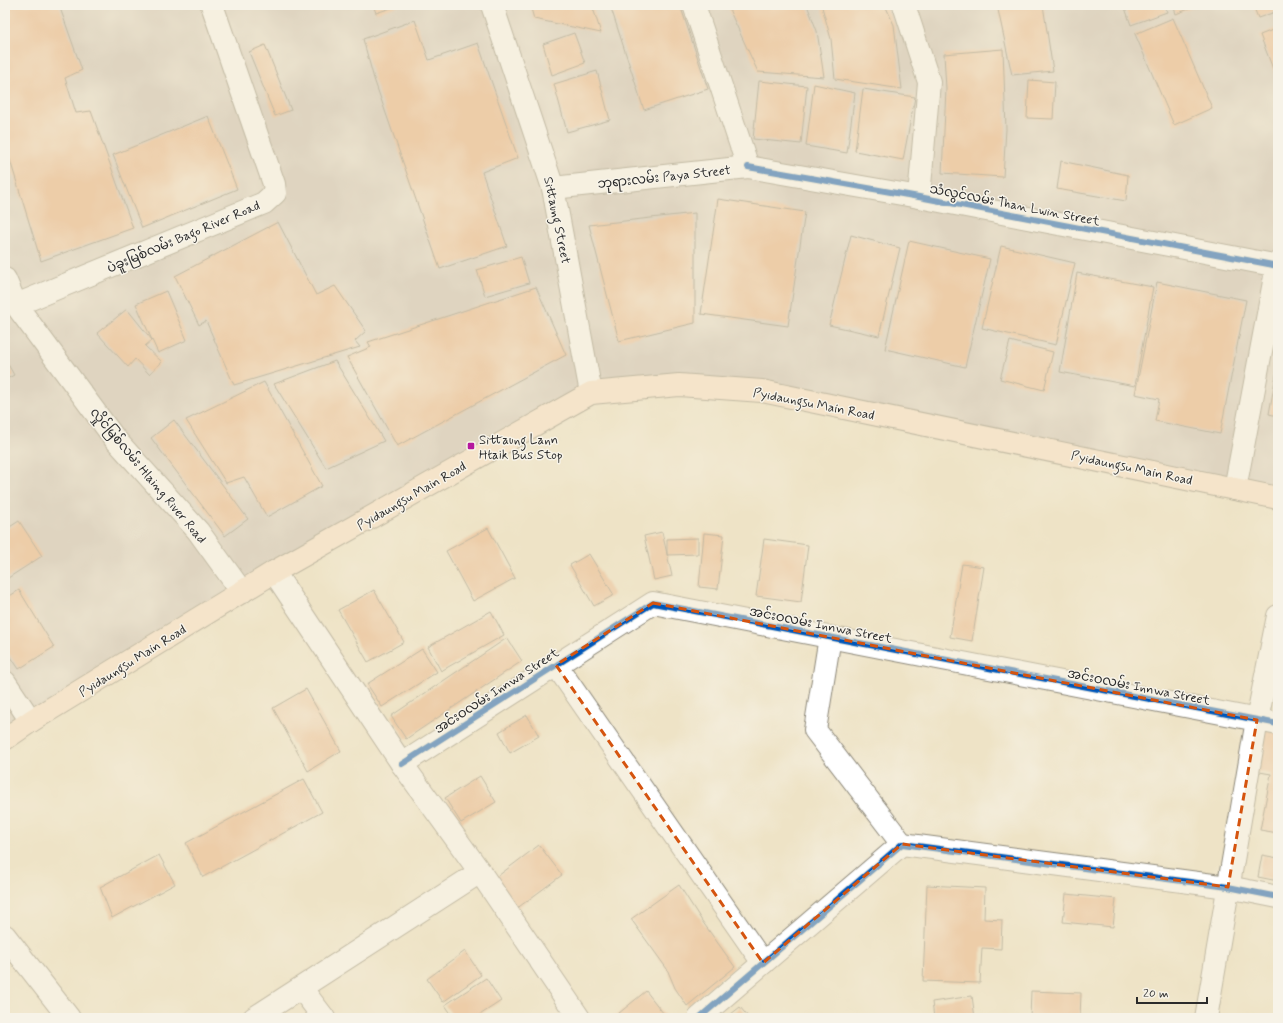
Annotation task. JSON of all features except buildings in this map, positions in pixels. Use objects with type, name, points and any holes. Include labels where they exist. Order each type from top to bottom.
[{"type":"main road","name":"Pyidaungsu Main Road","points":[[5,739],[31,721],[274,572],[590,393],[679,385],[762,391],[1278,498]]},
{"type":"street","name":"ပဲခူးမြစ်လမ်း Bago River Road","points":[[16,305],[264,203],[275,193],[274,184],[212,5]]},
{"type":"street","name":"Sittaung Street","points":[[492,5],[553,188],[590,393]]},
{"type":"street","name":"ဘုရားလမ်း Paya Street","points":[[553,188],[748,167],[694,5]]},
{"type":"street","points":[[904,5],[929,82],[919,197]]},
{"type":"street","name":"သံလွင်လမ်း Than Lwin Street","points":[[748,167],[919,197],[1278,265]]},
{"type":"street","points":[[1235,489],[1278,265]]},
{"type":"street","name":"လှိုင်မြစ်လမ်း Hlaing River Road","points":[[5,279],[16,305],[115,438],[198,532],[242,592]]},
{"type":"street","points":[[274,572],[402,764],[480,872],[579,1018]]},
{"type":"street","name":"အင်းဝလမ်း Innwa Street","points":[[402,764],[653,603],[1268,722]]},
{"type":"street","points":[[1206,1018],[1228,887],[1268,722],[1278,616]]},
{"type":"street","points":[[830,637],[815,730],[902,844],[1228,887],[1278,896]]},
{"type":"street","points":[[556,665],[763,963]]},
{"type":"street","points":[[5,682],[31,721]]},
{"type":"street","points":[[699,1018],[902,844]]},
{"type":"street","points":[[254,1018],[480,872]]},
{"type":"street","points":[[5,936],[69,1018]]},
{"type":"street","points":[[301,988],[324,1018]]},
{"type":"highlighted area","points":[[653,603],[1257,720],[1228,887],[902,844],[763,963],[556,665]]},
{"type":"shaded area","points":[[5,5],[1278,5],[1278,498],[762,391],[591,393],[5,740]]},
{"type":"cycle path","points":[[748,167],[919,197],[1278,266]]},
{"type":"cycle path","points":[[402,764],[653,603],[1278,724]]},
{"type":"cycle path","points":[[699,1018],[902,844],[1228,887],[1278,897]]},
{"type":"place","name":"Sittaung Lann Htaik Bus Stop","points":[[471,446]]}]
